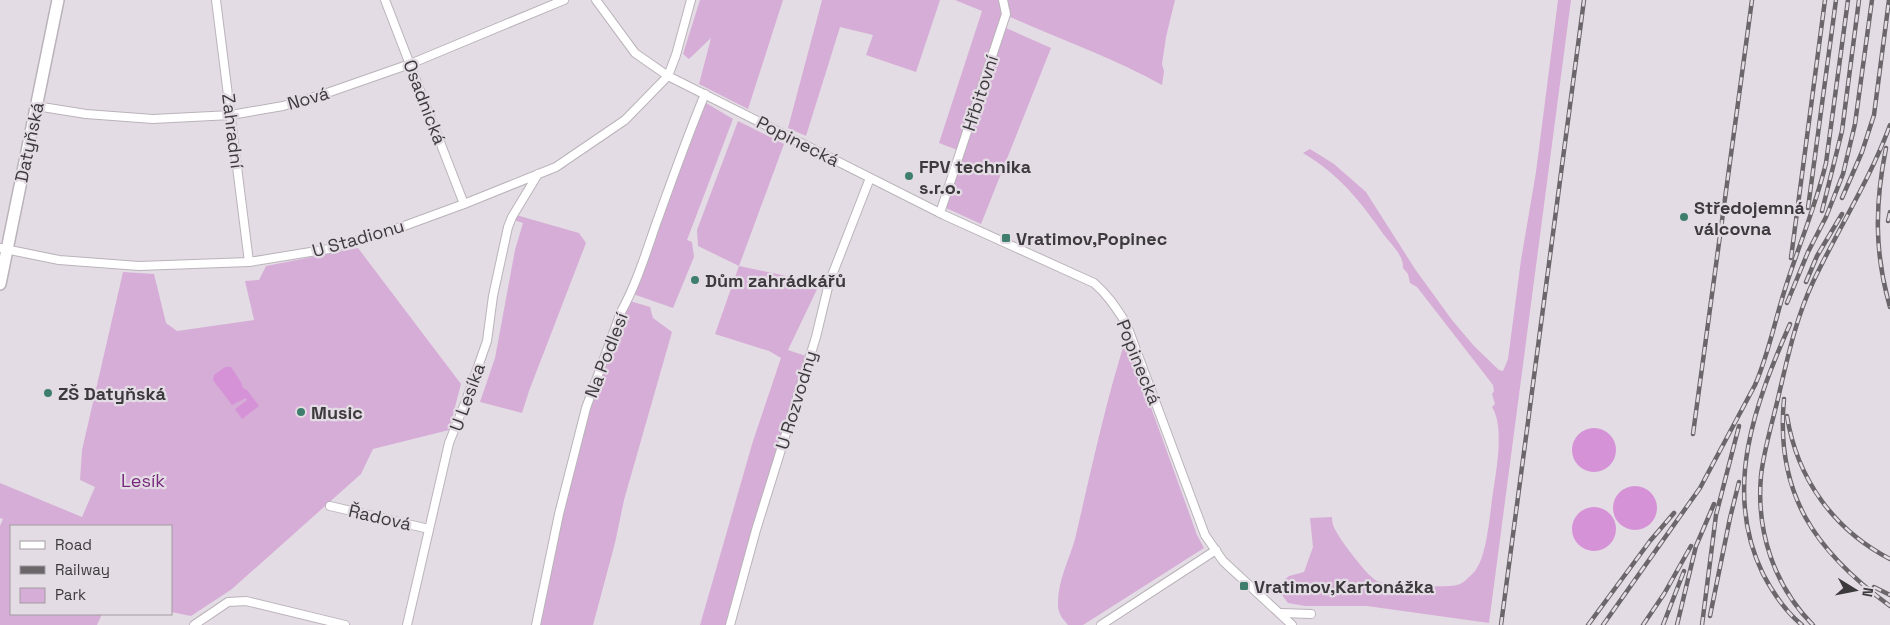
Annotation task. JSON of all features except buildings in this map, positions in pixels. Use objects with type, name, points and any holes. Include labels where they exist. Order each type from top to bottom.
[{"type":"main road","name":"Datyňská","points":[[0,284],[4,249],[58,0]]},
{"type":"street","name":"Zahradní","points":[[216,0],[249,262]]},
{"type":"street","name":"Osadnická","points":[[385,0],[464,204]]},
{"type":"street","name":"Nová","points":[[36,106],[86,114],[153,119],[231,115],[283,106],[410,64],[564,0]]},
{"type":"street","name":"Popinecká","points":[[596,0],[635,54],[668,76],[940,213],[1094,283],[1112,300],[1126,323],[1205,535],[1223,561],[1292,625]]},
{"type":"street","points":[[668,76],[676,55],[691,0]]},
{"type":"street","name":"Hřbitovní","points":[[940,213],[1006,14],[1003,0]]},
{"type":"street","name":"U Stadionu","points":[[4,249],[59,260],[139,266],[249,262],[329,249],[404,226],[556,167],[625,120],[668,76]]},
{"type":"street","name":"Na Podlesí","points":[[536,625],[559,514],[586,408],[620,312],[629,298],[705,94]]},
{"type":"street","name":"U Lesíka","points":[[407,625],[449,443],[487,340],[493,296],[508,227],[538,174]]},
{"type":"street","name":"U Rozvodny","points":[[730,625],[756,530],[816,337],[829,283],[870,178]]},
{"type":"street","name":"Řadová","points":[[330,506],[429,529]]},
{"type":"street","points":[[1101,625],[1216,550]]},
{"type":"street","points":[[194,625],[228,602],[246,601],[345,625]]},
{"type":"street","points":[[1281,613],[1311,614]]},
{"type":"green space","points":[[700,0],[783,0],[748,109],[699,84],[711,38],[689,59],[683,54]]},
{"type":"green space","points":[[822,0],[940,0],[916,72],[866,55],[873,35],[840,27],[806,136],[788,128]]},
{"type":"green space","points":[[955,0],[1175,0],[1166,37],[1162,64],[1164,71],[1162,85],[1106,57],[1008,16],[960,151],[939,143],[982,11]]},
{"type":"green space","points":[[1558,0],[1571,0],[1489,623],[1367,606],[1305,606],[1288,603],[1276,587],[1289,576],[1304,572],[1313,547],[1310,518],[1332,517],[1334,528],[1343,542],[1377,581],[1419,586],[1455,585],[1464,582],[1479,564],[1486,543],[1499,446],[1498,424],[1492,407],[1495,404],[1492,394],[1494,391],[1493,385],[1417,287],[1410,283],[1399,255],[1358,200],[1328,170],[1303,153],[1310,149],[1334,164],[1366,192],[1415,269],[1452,320],[1474,346],[1499,370],[1503,371],[1508,359],[1521,260],[1536,172]]},
{"type":"green space","points":[[1006,28],[1051,48],[981,224],[946,208]]},
{"type":"green space","points":[[706,103],[733,119],[687,240],[692,242],[694,257],[673,308],[633,294]]},
{"type":"green space","points":[[738,121],[784,144],[739,266],[698,246],[697,230]]},
{"type":"green space","points":[[516,215],[579,233],[586,243],[522,413],[480,402],[495,358],[515,250],[523,223],[514,220]]},
{"type":"green space","name":"Lesík","points":[[358,248],[461,384],[449,430],[373,449],[361,474],[232,589],[191,616],[172,612],[172,525],[10,525],[10,615],[102,615],[97,625],[0,625],[0,526],[3,519],[0,518],[0,483],[82,517],[95,487],[80,480],[82,450],[123,272],[154,274],[166,323],[177,331],[254,320],[245,281],[259,280],[266,266]]},
{"type":"green space","points":[[739,266],[820,283],[788,350],[806,356],[726,625],[700,625],[753,441],[781,358],[769,351],[715,334]]},
{"type":"green space","points":[[630,301],[650,307],[653,318],[672,332],[624,500],[615,543],[593,625],[539,625],[572,475],[589,414],[624,312]]},
{"type":"green space","points":[[1126,338],[1197,535],[1204,548],[1083,625],[1068,625],[1059,611],[1059,588],[1075,539],[1105,413]]},
{"type":"shaded area","points":[[225,367],[231,367],[243,388],[247,390],[259,406],[242,419],[235,409],[247,400],[246,398],[232,405],[213,380],[214,375]]},
{"type":"shaded area","points":[[1594,428],[1606,432],[1612,438],[1616,450],[1612,462],[1606,468],[1594,472],[1582,468],[1576,462],[1572,450],[1576,438],[1582,432]]},
{"type":"shaded area","points":[[1635,486],[1647,490],[1653,496],[1657,508],[1653,520],[1647,526],[1635,530],[1623,526],[1617,520],[1613,508],[1617,496],[1623,490]]},
{"type":"shaded area","points":[[1594,507],[1606,511],[1612,517],[1616,529],[1612,541],[1606,547],[1594,551],[1582,547],[1576,541],[1572,529],[1576,517],[1582,511]]},
{"type":"railway","points":[[1501,625],[1584,0]]},
{"type":"railway","points":[[1693,434],[1752,0]]},
{"type":"railway","points":[[1791,258],[1825,0]]},
{"type":"railway","points":[[1808,208],[1836,0]]},
{"type":"railway","points":[[1603,625],[1700,488],[1760,373],[1826,163],[1848,0]]},
{"type":"railway","points":[[1822,211],[1842,131],[1859,0]]},
{"type":"railway","points":[[1787,303],[1808,252],[1826,217],[1843,174],[1855,124],[1872,0]]},
{"type":"railway","points":[[1842,198],[1862,152],[1874,115],[1889,0]]},
{"type":"railway","points":[[1813,625],[1799,610],[1788,593],[1770,556],[1765,537],[1760,497],[1762,466],[1789,351],[1802,309],[1813,282],[1873,165],[1890,125]]},
{"type":"railway","points":[[1886,148],[1882,168],[1878,228],[1881,267],[1890,307]]},
{"type":"railway","points":[[1888,221],[1890,212]]},
{"type":"railway","points":[[1806,282],[1817,256],[1842,214]]},
{"type":"railway","points":[[1790,324],[1765,385],[1755,416],[1744,479],[1745,511],[1751,542],[1763,574],[1780,602],[1802,625]]},
{"type":"railway","points":[[1784,399],[1783,433],[1786,464],[1794,492],[1806,518],[1821,541],[1841,564],[1890,606]]},
{"type":"railway","points":[[1787,416],[1799,461],[1821,500],[1835,518],[1852,533],[1890,559]]},
{"type":"railway","points":[[1702,625],[1716,515],[1739,426]]},
{"type":"railway","points":[[1710,616],[1739,482]]},
{"type":"railway","points":[[1677,625],[1696,546],[1714,504]]},
{"type":"railway","points":[[1588,625],[1650,541],[1674,513]]},
{"type":"railway","points":[[1643,625],[1664,594],[1691,546]]},
{"type":"railway","points":[[1663,625],[1684,571]]},
{"type":"railway","points":[[1874,587],[1890,595]]},
{"type":"place","name":"FPV technika s.r.o.","points":[[909,176]]},
{"type":"place","name":"Středojemná válcovna","points":[[1684,217]]},
{"type":"place","name":"Vratimov,Popinec","points":[[1006,238]]},
{"type":"place","name":"Dům zahrádkářů","points":[[695,280]]},
{"type":"place","name":"ZŠ Datyňská","points":[[48,393]]},
{"type":"place","name":"Music","points":[[301,412]]},
{"type":"place","name":"Vratimov,Kartonážka","points":[[1244,586]]}]
